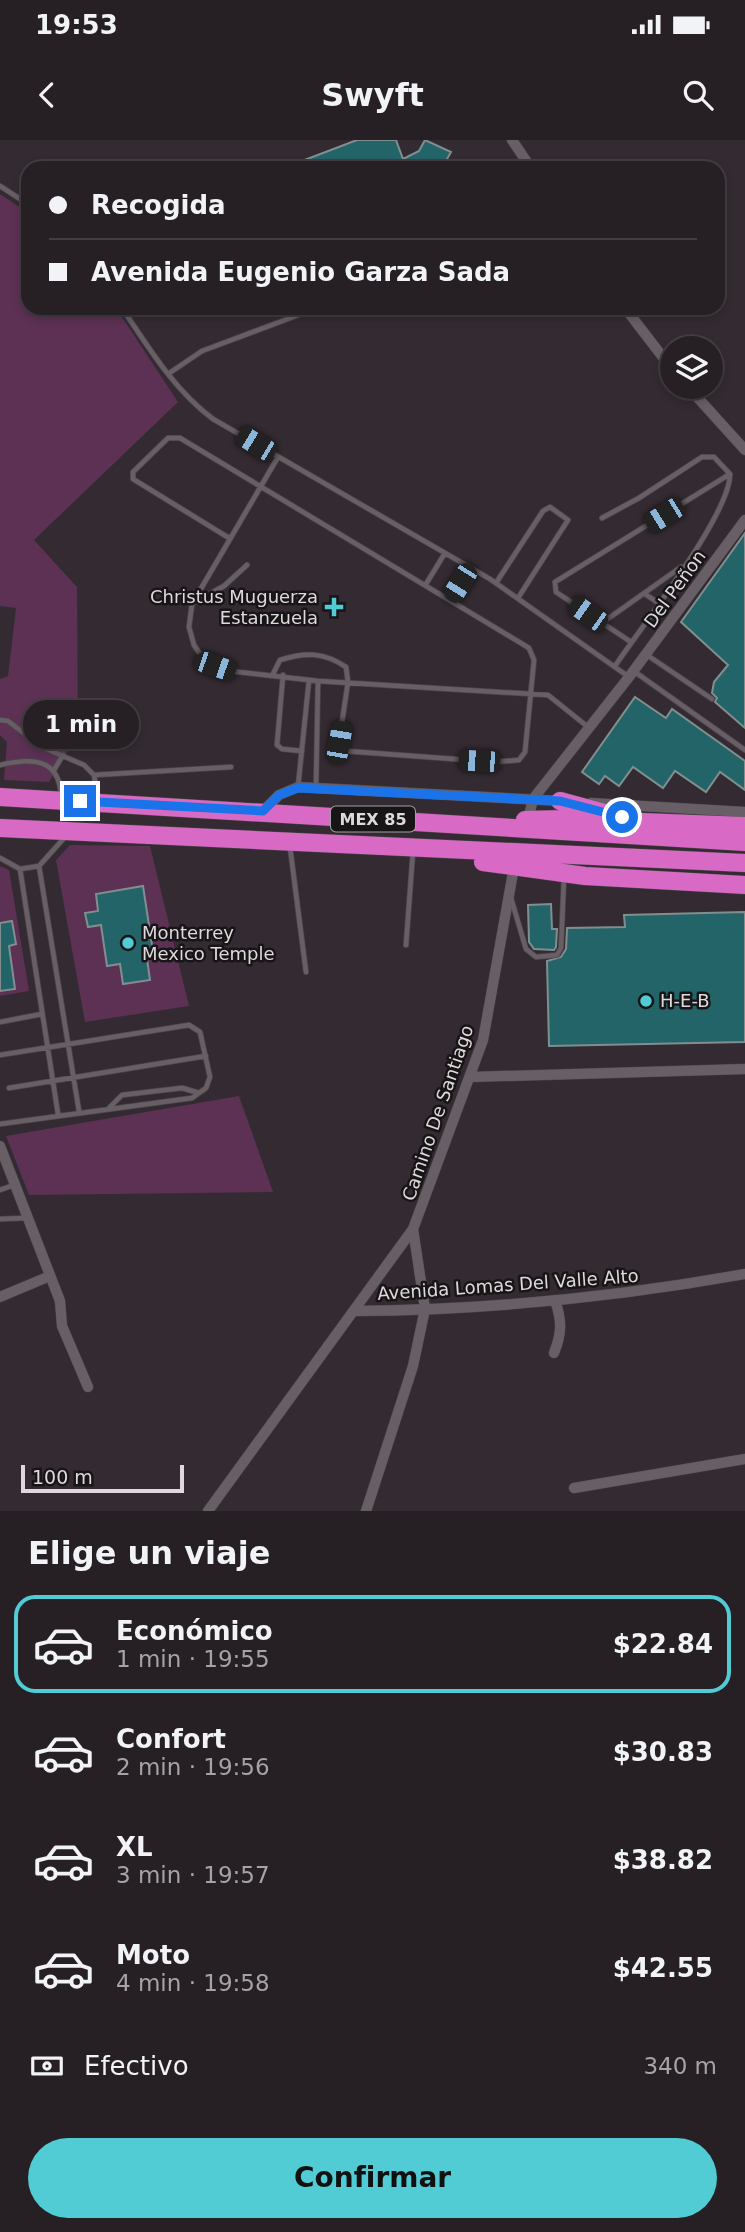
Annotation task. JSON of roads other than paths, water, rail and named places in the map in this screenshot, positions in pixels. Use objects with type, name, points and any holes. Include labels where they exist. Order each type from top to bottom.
[{"type":"highway","name":"MEX 85","points":[[0,797],[745,842]]},
{"type":"highway","points":[[560,801],[642,822]]},
{"type":"highway","points":[[476,827],[528,820],[745,826]]},
{"type":"highway","name":"MEX 85","points":[[0,828],[745,863]]},
{"type":"highway","points":[[450,851],[463,859],[564,873],[745,885]]},
{"type":"street","points":[[512,140],[526,161]]},
{"type":"street","points":[[630,315],[660,353]]},
{"type":"street","points":[[699,399],[745,450]]},
{"type":"street","name":"Del Peñon","points":[[533,799],[632,674],[745,520]]},
{"type":"street","points":[[263,811],[279,795],[298,788],[316,788],[745,812]]},
{"type":"street","points":[[528,820],[533,799]]},
{"type":"street","name":"Camino De Santiago","points":[[208,1511],[414,1230],[471,1077],[492,999],[514,867]]},
{"type":"street","points":[[471,1077],[745,1069]]},
{"type":"street","points":[[0,1146],[60,1301],[62,1326],[88,1387]]},
{"type":"street","points":[[366,1511],[413,1366],[425,1309],[414,1230]]},
{"type":"street","name":"Avenida Lomas Del Valle Alto","points":[[356,1311],[425,1309],[606,1296],[745,1274]]},
{"type":"street","points":[[0,1297],[50,1276]]},
{"type":"street","points":[[554,1353],[561,1334],[561,1318],[555,1300]]},
{"type":"street","points":[[574,1488],[745,1459]]},
{"type":"lane","points":[[0,186],[21,200]]},
{"type":"lane","points":[[127,315],[168,374],[200,409],[496,583],[615,666],[632,674],[745,750]]},
{"type":"lane","points":[[168,374],[202,351],[298,315]]},
{"type":"lane","points":[[229,538],[136,482],[133,472],[167,438],[176,436],[529,648],[534,660],[526,746],[519,760],[495,762],[345,751],[341,749],[339,742],[348,682],[346,667],[330,656],[300,653],[280,660],[273,674]]},
{"type":"lane","points":[[278,457],[192,604],[189,627],[194,646],[202,657],[215,666],[230,671],[318,681],[548,695],[588,727]]},
{"type":"lane","points":[[601,518],[639,498],[702,457],[714,457],[730,474],[728,493],[660,604],[615,666]]},
{"type":"lane","points":[[631,642],[556,592],[555,582],[730,474]]},
{"type":"lane","points":[[496,583],[543,511],[550,507],[566,516],[568,520],[518,598]]},
{"type":"lane","points":[[426,584],[445,553]]},
{"type":"lane","points":[[602,623],[684,564]]},
{"type":"lane","points":[[192,604],[224,586],[247,565]]},
{"type":"lane","points":[[450,599],[469,567]]},
{"type":"lane","points":[[645,594],[660,604]]},
{"type":"lane","points":[[646,654],[712,699]]},
{"type":"lane","points":[[283,675],[277,745],[282,749],[303,751]]},
{"type":"lane","points":[[298,788],[309,680]]},
{"type":"lane","points":[[316,788],[318,681]]},
{"type":"lane","points":[[0,720],[8,721],[42,747],[84,765],[94,775],[99,802]]},
{"type":"lane","points":[[54,769],[63,755]]},
{"type":"lane","points":[[0,765],[27,760],[54,769],[59,777],[61,800]]},
{"type":"lane","points":[[94,775],[232,767]]},
{"type":"lane","points":[[0,858],[20,869],[39,866],[70,831]]},
{"type":"lane","points":[[290,843],[306,972]]},
{"type":"lane","points":[[406,945],[413,849]]},
{"type":"lane","points":[[39,866],[79,1111]]},
{"type":"lane","points":[[20,869],[58,1115]]},
{"type":"lane","points":[[510,894],[526,949],[536,957],[557,955],[561,948],[564,873]]},
{"type":"lane","points":[[0,1022],[42,1014]]},
{"type":"lane","points":[[0,1055],[194,1025],[200,1032],[209,1083],[192,1098],[79,1111],[0,1124]]},
{"type":"lane","points":[[9,1088],[206,1056]]},
{"type":"lane","points":[[109,1109],[122,1095],[182,1088],[199,1093]]},
{"type":"lane","points":[[0,1190],[15,1184]]},
{"type":"lane","points":[[0,1219],[28,1218]]},
{"type":"place","name":"Christus Muguerza Estanzuela","points":[[334,607]]},
{"type":"place","name":"Monterrey Mexico Temple","points":[[128,943]]},
{"type":"place","name":"H-E-B","points":[[646,1001]]}]
